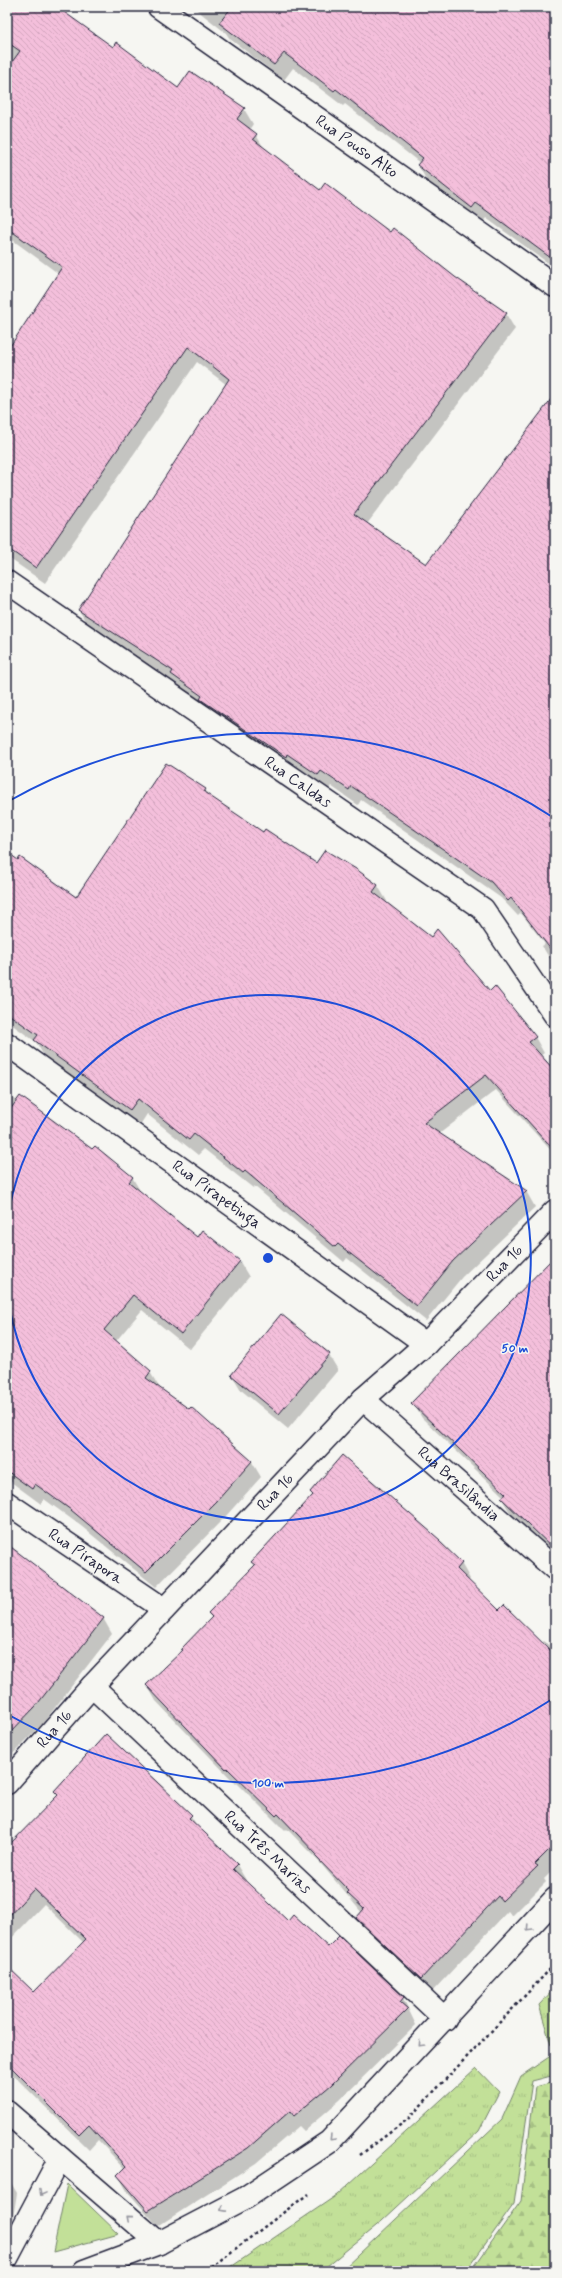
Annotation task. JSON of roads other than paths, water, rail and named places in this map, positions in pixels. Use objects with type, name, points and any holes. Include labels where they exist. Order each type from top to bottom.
[{"type":"street","name":"Rua Pouso Alto","points":[[160,7],[555,286]]},
{"type":"street","name":"Rua Caldas","points":[[7,582],[483,909],[555,1015]]},
{"type":"street","name":"Rua Pirapetinga","points":[[7,1044],[426,1344]]},
{"type":"street","name":"Rua 16","points":[[7,1783],[92,1686],[363,1399],[426,1344],[555,1211]]},
{"type":"street","name":"Rua Brasilândia","points":[[363,1399],[555,1569]]},
{"type":"street","name":"Rua Pirapora","points":[[7,1503],[164,1609]]},
{"type":"street","name":"Rua Três Marias","points":[[92,1686],[445,2019]]},
{"type":"street","points":[[84,2271],[158,2243],[245,2198],[329,2142],[555,1899]]},
{"type":"street","points":[[7,2112],[158,2243]]},
{"type":"street","points":[[7,2258],[60,2158]]}]
